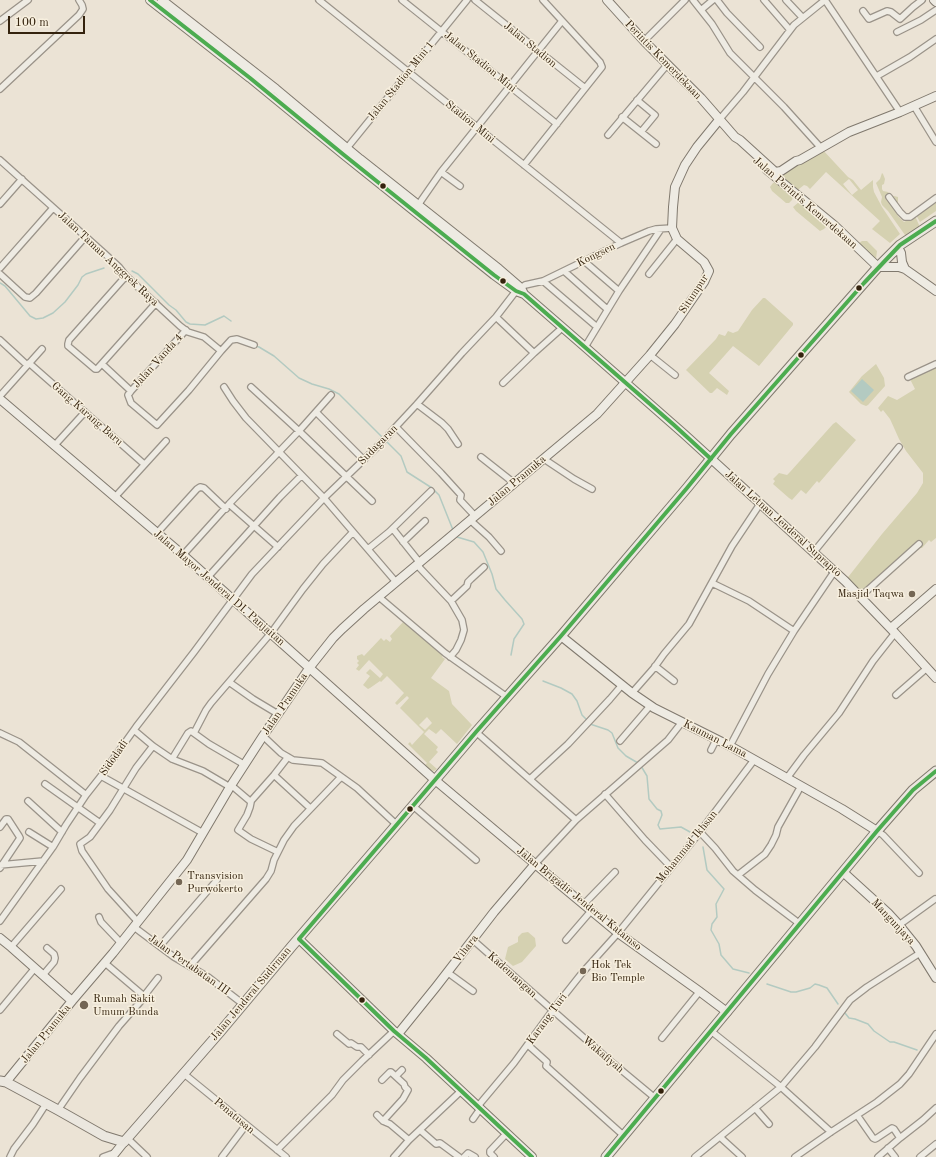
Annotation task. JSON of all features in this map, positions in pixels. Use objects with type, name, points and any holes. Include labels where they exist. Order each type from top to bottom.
[{"type":"main road","name":"Jalan Jenderal Sudirman","points":[[125,1140],[476,732],[561,636],[779,379],[878,267],[900,245],[936,221]]},
{"type":"main road","points":[[606,1157],[877,831],[913,790],[936,771]]},
{"type":"main road","points":[[3,1081],[104,1136],[125,1140]]},
{"type":"street","points":[[0,21],[28,0]]},
{"type":"street","points":[[150,0],[176,16],[276,89],[349,146],[416,208]]},
{"type":"street","points":[[162,0],[176,16]]},
{"type":"street","name":"Stadion Mini","points":[[319,0],[621,243]]},
{"type":"street","name":"Jalan Stadion Mini","points":[[402,0],[557,124]]},
{"type":"street","name":"Jalan Stadion Mini 1","points":[[349,146],[467,0]]},
{"type":"street","name":"Jalan Stadion","points":[[475,0],[538,52],[585,88]]},
{"type":"street","points":[[524,165],[601,69],[602,64],[543,0]]},
{"type":"street","name":"Perintis Kemerdekaan","points":[[607,0],[719,120]]},
{"type":"street","points":[[644,41],[685,0]]},
{"type":"street","points":[[693,0],[712,24],[730,53],[784,107],[821,148]]},
{"type":"street","points":[[701,10],[713,0]]},
{"type":"street","points":[[717,0],[727,13],[760,47]]},
{"type":"street","points":[[764,0],[790,30]]},
{"type":"street","points":[[786,0],[802,17]]},
{"type":"street","points":[[719,120],[790,30],[802,17],[825,0],[900,112]]},
{"type":"street","points":[[863,11],[869,19],[887,11],[900,19],[922,0]]},
{"type":"street","points":[[0,89],[80,15],[83,9],[79,1]]},
{"type":"street","points":[[898,32],[936,10]]},
{"type":"street","points":[[416,208],[441,172],[562,21]]},
{"type":"street","points":[[877,76],[910,57],[936,39]]},
{"type":"street","points":[[215,45],[416,208]]},
{"type":"street","points":[[608,135],[668,65]]},
{"type":"street","points":[[779,181],[797,163],[849,132],[936,96]]},
{"type":"street","points":[[637,100],[654,116],[641,132]]},
{"type":"street","points":[[914,106],[936,142]]},
{"type":"street","points":[[622,117],[656,144]]},
{"type":"street","name":"Jalan Perintis Kemerdekaan","points":[[719,120],[779,181],[826,218],[878,267]]},
{"type":"street","name":"Situmpur","points":[[626,383],[675,324],[708,275],[709,271],[704,262],[677,239],[672,228],[673,207],[675,187],[685,165],[697,147],[719,120]]},
{"type":"street","name":"Jalan Perintis Kemerdekaan","points":[[754,156],[776,172],[797,163]]},
{"type":"street","name":"Jalan Taman Anggrek Raya","points":[[0,160],[116,263],[126,276],[186,330],[204,337],[221,351]]},
{"type":"street","points":[[441,172],[460,186]]},
{"type":"street","points":[[0,204],[22,180]]},
{"type":"street","points":[[889,198],[905,217],[910,217],[936,198]]},
{"type":"street","points":[[0,268],[53,208]]},
{"type":"street","name":"Jalan Letnan Jenderal Suprapto","points":[[416,208],[471,252],[511,278],[520,291],[684,434],[860,597],[893,630],[936,678]]},
{"type":"street","points":[[585,347],[607,309],[661,228]]},
{"type":"street","name":"Kongsen","points":[[520,291],[525,286],[543,281],[648,231],[661,228],[672,228]]},
{"type":"street","points":[[0,274],[25,297],[30,298],[86,236]]},
{"type":"street","points":[[649,274],[677,239]]},
{"type":"street","points":[[892,253],[900,251],[905,269]]},
{"type":"street","points":[[584,261],[619,291]]},
{"type":"street","points":[[878,267],[899,267],[905,269],[936,291]]},
{"type":"street","points":[[564,271],[607,309]]},
{"type":"street","points":[[126,276],[69,340],[68,346],[97,370],[156,303]]},
{"type":"street","points":[[543,281],[596,327]]},
{"type":"street","name":"Sudagaran","points":[[232,599],[252,574],[324,498],[396,427],[520,291]]},
{"type":"street","points":[[496,318],[534,353]]},
{"type":"street","points":[[503,383],[562,328]]},
{"type":"street","name":"Jalan Vanda 4","points":[[186,330],[128,395],[130,400],[157,425],[189,390],[221,351]]},
{"type":"street","points":[[221,351],[232,340],[238,338],[254,345]]},
{"type":"street","points":[[0,340],[28,364]]},
{"type":"street","points":[[0,396],[42,349]]},
{"type":"street","points":[[650,355],[675,375]]},
{"type":"street","name":"Gang Karang Baru","points":[[28,364],[144,464]]},
{"type":"street","points":[[102,364],[131,391]]},
{"type":"street","points":[[908,377],[936,364]]},
{"type":"street","name":"Jalan Pramuka","points":[[3,1081],[105,963],[187,860],[263,736],[310,667],[342,629],[596,414],[626,383]]},
{"type":"street","points":[[224,387],[232,401],[246,418],[324,498],[396,582]]},
{"type":"street","points":[[250,387],[299,431],[372,501]]},
{"type":"street","points":[[183,555],[331,395]]},
{"type":"street","name":"Jalan Mayor Jenderal DI. Panjaitan","points":[[0,399],[183,555],[435,780]]},
{"type":"street","points":[[417,404],[442,423],[458,444]]},
{"type":"street","points":[[54,446],[85,412]]},
{"type":"street","points":[[316,412],[364,460]]},
{"type":"street","points":[[396,427],[442,473],[461,495],[460,500],[472,518],[501,551]]},
{"type":"street","points":[[115,497],[166,441]]},
{"type":"street","points":[[813,553],[899,447]]},
{"type":"street","points":[[481,457],[514,484]]},
{"type":"street","points":[[544,459],[592,489]]},
{"type":"street","points":[[208,578],[301,476]]},
{"type":"street","points":[[157,533],[200,487],[204,488],[254,526],[278,547]]},
{"type":"street","points":[[368,549],[393,529],[431,492]]},
{"type":"street","points":[[632,693],[689,624],[732,546],[760,504]]},
{"type":"street","points":[[403,542],[425,521]]},
{"type":"street","points":[[393,529],[418,564],[451,601],[462,620],[464,630],[461,640],[456,650],[450,657]]},
{"type":"street","points":[[194,733],[206,710],[228,682],[271,633],[323,564],[353,532]]},
{"type":"street","points":[[860,597],[919,544]]},
{"type":"street","points":[[451,601],[484,567]]},
{"type":"street","points":[[730,746],[768,674],[794,631],[834,572]]},
{"type":"street","points":[[712,583],[749,601],[794,631]]},
{"type":"street","points":[[787,778],[839,713],[893,630],[936,589]]},
{"type":"street","points":[[379,597],[450,657],[507,697]]},
{"type":"street","name":"Sidodadi","points":[[0,921],[53,847],[86,795],[200,644],[232,599]]},
{"type":"street","name":"Kauman Lama","points":[[561,636],[650,706],[730,746],[842,809],[877,831]]},
{"type":"street","points":[[655,666],[674,681]]},
{"type":"street","points":[[896,695],[927,668]]},
{"type":"street","points":[[228,682],[278,714]]},
{"type":"street","points":[[530,779],[568,744],[622,685]]},
{"type":"street","points":[[620,741],[650,706]]},
{"type":"street","points":[[535,864],[576,820],[668,740],[682,722]]},
{"type":"street","points":[[134,730],[172,759],[198,769],[231,786],[251,801]]},
{"type":"street","points":[[172,759],[190,731],[245,765]]},
{"type":"street","points":[[476,732],[576,820]]},
{"type":"street","points":[[0,733],[19,742],[86,795]]},
{"type":"street","points":[[263,736],[281,754],[293,760],[322,763],[357,788],[397,825]]},
{"type":"street","points":[[711,750],[716,740]]},
{"type":"street","points":[[45,784],[100,823],[124,789],[136,768],[153,746]]},
{"type":"street","points":[[278,852],[251,839],[238,830],[250,807],[251,801],[288,757]]},
{"type":"street","name":"Mohammad Ikhsan","points":[[618,933],[700,832],[754,760]]},
{"type":"street","points":[[274,775],[310,808]]},
{"type":"street","points":[[101,776],[203,833]]},
{"type":"street","points":[[190,966],[266,879],[284,840],[294,826],[341,777]]},
{"type":"street","name":"Jalan Brigadir Jenderal Katamso","points":[[435,780],[590,911],[618,933],[700,991],[726,1012]]},
{"type":"street","points":[[738,875],[765,854],[772,845],[778,827],[801,786]]},
{"type":"street","points":[[605,794],[671,867]]},
{"type":"street","points":[[28,801],[62,832]]},
{"type":"street","points":[[413,806],[476,860]]},
{"type":"street","points":[[0,827],[6,819],[8,819],[20,838],[1,866]]},
{"type":"street","name":"Jalan Pertabatan III","points":[[100,823],[90,837],[81,842],[80,846],[108,889],[136,924],[160,946],[174,957],[208,977],[243,1004]]},
{"type":"street","points":[[877,831],[883,835],[919,873]]},
{"type":"street","points":[[28,832],[53,847]]},
{"type":"street","points":[[700,832],[733,871],[755,890],[800,924]]},
{"type":"street","points":[[1,866],[43,861]]},
{"type":"street","name":"Vihara","points":[[396,1032],[448,972],[494,912],[535,864]]},
{"type":"street","points":[[583,905],[615,872]]},
{"type":"street","name":"Mangunjaya","points":[[842,872],[888,913],[899,925],[936,978]]},
{"type":"street","points":[[160,946],[218,880]]},
{"type":"street","points":[[11,947],[62,890]]},
{"type":"street","points":[[899,925],[935,899]]},
{"type":"street","points":[[566,940],[590,911]]},
{"type":"street","points":[[99,917],[103,924],[121,943]]},
{"type":"street","name":"Karang Turi","points":[[473,1119],[479,1108],[528,1045],[552,1011],[583,972],[618,933]]},
{"type":"street","points":[[0,938],[72,1001]]},
{"type":"street","points":[[298,939],[396,1032],[532,1157]]},
{"type":"street","name":"Kademangan","points":[[473,940],[552,1011]]},
{"type":"street","points":[[43,975],[56,958],[47,948]]},
{"type":"street","points":[[695,1157],[781,1087],[850,1000],[867,987],[920,953]]},
{"type":"street","points":[[105,963],[144,996]]},
{"type":"street","points":[[0,1010],[35,968]]},
{"type":"street","points":[[448,972],[473,991]]},
{"type":"street","points":[[58,1110],[119,1026],[141,1001],[158,978]]},
{"type":"street","points":[[662,1038],[700,991]]},
{"type":"street","name":"Wakafiyah","points":[[552,1011],[655,1098]]},
{"type":"street","points":[[711,1031],[781,1087],[831,1132]]},
{"type":"street","points":[[277,1150],[332,1095],[343,1080],[396,1032]]},
{"type":"street","points":[[337,1034],[349,1044],[351,1043],[357,1047],[361,1047],[369,1055]]},
{"type":"street","points":[[795,1157],[877,1102],[900,1084],[909,1074],[936,1034]]},
{"type":"street","points":[[528,1045],[547,1062],[546,1066],[623,1135]]},
{"type":"street","points":[[396,1076],[402,1070]]},
{"type":"street","points":[[382,1080],[390,1072],[396,1076],[408,1090],[408,1092],[383,1120]]},
{"type":"street","name":"Penatusan","points":[[183,1073],[286,1157]]},
{"type":"street","points":[[394,1157],[409,1140],[461,1091]]},
{"type":"street","points":[[10,1157],[14,1148],[33,1124],[46,1104]]},
{"type":"street","points":[[755,1108],[769,1124]]},
{"type":"street","points":[[878,1157],[936,1108]]},
{"type":"street","points":[[377,1114],[409,1140]]},
{"type":"street","points":[[857,1115],[873,1138],[877,1138],[892,1128],[900,1138]]},
{"type":"street","points":[[222,1157],[246,1125]]},
{"type":"street","points":[[420,1130],[436,1144],[440,1143],[459,1157]]},
{"type":"street","points":[[494,1157],[490,1151],[506,1134]]},
{"type":"street","points":[[720,1137],[742,1157]]},
{"type":"street","points":[[103,1157],[114,1154],[125,1140],[147,1157]]},
{"type":"street","points":[[920,1157],[936,1144]]},
{"type":"street","points":[[888,1148],[895,1157]]},
{"type":"street","points":[[464,1157],[468,1153],[474,1157]]},
{"type":"shaded area","points":[[821,148],[861,190],[873,180],[874,192],[900,234],[890,243],[872,229],[880,221],[826,172],[810,189],[804,185],[794,193],[776,172]],"holes":[[[849,179],[858,190],[852,195],[843,184]]]},
{"type":"shaded area","points":[[882,173],[885,179],[884,184],[882,185],[883,191],[898,197],[898,202],[894,205],[894,208],[898,216],[904,222],[914,217],[916,218],[919,227],[909,235],[905,235],[882,205],[882,197],[876,183],[880,179]]},
{"type":"shaded area","points":[[775,182],[793,196],[789,203],[786,203],[772,191],[770,187]]},
{"type":"shaded area","points":[[936,200],[936,211],[920,222],[916,215]]},
{"type":"shaded area","points":[[799,202],[824,223],[826,227],[824,229],[820,231],[796,211],[793,207]]},
{"type":"shaded area","points":[[867,241],[877,251],[876,259],[873,260],[854,244]]},
{"type":"shaded area","points":[[763,298],[765,298],[793,323],[793,325],[759,366],[733,346],[709,373],[729,391],[727,395],[717,388],[710,393],[686,370],[719,334],[725,336],[728,331],[733,333],[738,331],[752,310]]},
{"type":"shaded area","points":[[876,364],[884,378],[885,386],[866,406],[861,404],[849,392],[862,376]]},
{"type":"shaded area","points":[[936,366],[936,538],[931,542],[929,540],[922,548],[911,548],[860,597],[845,581],[917,493],[923,483],[923,473],[906,451],[890,419],[883,410],[881,412],[878,408],[888,396],[897,400],[915,389],[910,379]]},
{"type":"shaded area","points":[[862,379],[874,390],[863,402],[851,391]]},
{"type":"shaded area","points":[[836,422],[856,440],[819,483],[817,481],[806,494],[801,490],[792,500],[773,484],[775,481],[773,479],[779,473],[787,475]]},
{"type":"shaded area","points":[[405,620],[444,653],[442,657],[445,659],[431,678],[449,691],[452,704],[472,725],[457,744],[441,729],[436,734],[429,729],[424,734],[438,747],[436,750],[438,752],[429,762],[437,769],[434,771],[423,767],[427,763],[408,744],[410,742],[412,745],[424,732],[400,708],[409,698],[407,696],[397,705],[395,703],[404,693],[387,676],[381,682],[380,681],[368,689],[363,685],[370,676],[366,673],[370,669],[380,678],[383,674],[369,660],[359,671],[356,669],[359,665],[357,663],[359,661],[357,656],[362,654],[364,656],[381,638],[384,641],[386,639],[390,642],[392,639],[390,636]],"holes":[[[427,717],[432,723],[425,730],[419,725]]]},
{"type":"shaded area","points":[[528,932],[535,938],[536,946],[522,962],[513,966],[505,959],[508,947],[518,942],[518,937],[522,933]]},
{"type":"waterway","points":[[0,283],[5,286],[30,316],[36,319],[43,318],[53,313],[65,302],[82,277],[86,274],[104,268]]},
{"type":"waterway","points":[[132,271],[138,274],[176,310],[186,322],[190,324],[205,325],[224,316],[231,321]]},
{"type":"waterway","points":[[255,346],[274,356],[299,378],[339,394],[383,438]]},
{"type":"waterway","points":[[385,440],[401,456],[407,472],[432,488],[439,495],[453,530]]},
{"type":"waterway","points":[[456,535],[457,537],[474,542],[483,552],[496,589],[522,619],[524,624],[514,639],[511,655]]},
{"type":"waterway","points":[[543,681],[572,694],[577,701],[582,715],[588,721]]},
{"type":"waterway","points":[[590,724],[608,730],[612,733],[618,748],[626,756],[638,763]]},
{"type":"waterway","points":[[641,766],[647,776],[649,799],[657,809],[661,811],[662,815],[658,825],[660,829],[681,827],[690,832]]},
{"type":"waterway","points":[[703,847],[707,870],[724,889],[716,904],[717,917],[712,924],[711,930],[719,944],[721,955],[733,969],[749,973]]},
{"type":"waterway","points":[[767,984],[791,992],[810,988],[815,984],[819,985],[827,988],[838,1004]]},
{"type":"waterway","points":[[845,1013],[849,1018],[868,1024],[874,1031],[890,1042],[917,1050]]},
{"type":"transit line","points":[[150,0],[250,78],[494,275],[516,291],[524,294],[711,459]]},
{"type":"transit line","points":[[532,1157],[426,1058],[394,1031],[299,939],[476,732],[561,636],[731,434],[864,283],[900,245],[936,221]]},
{"type":"transit line","points":[[606,1157],[877,831],[913,790],[936,771]]},
{"type":"place","name":"Masjid Taqwa","points":[[912,594]]},
{"type":"place","name":"Transvision Purwokerto","points":[[179,882]]},
{"type":"place","name":"Hok Tek Bio Temple","points":[[583,971]]},
{"type":"place","name":"Rumah Sakit Umum Bunda","points":[[84,1005]]}]
